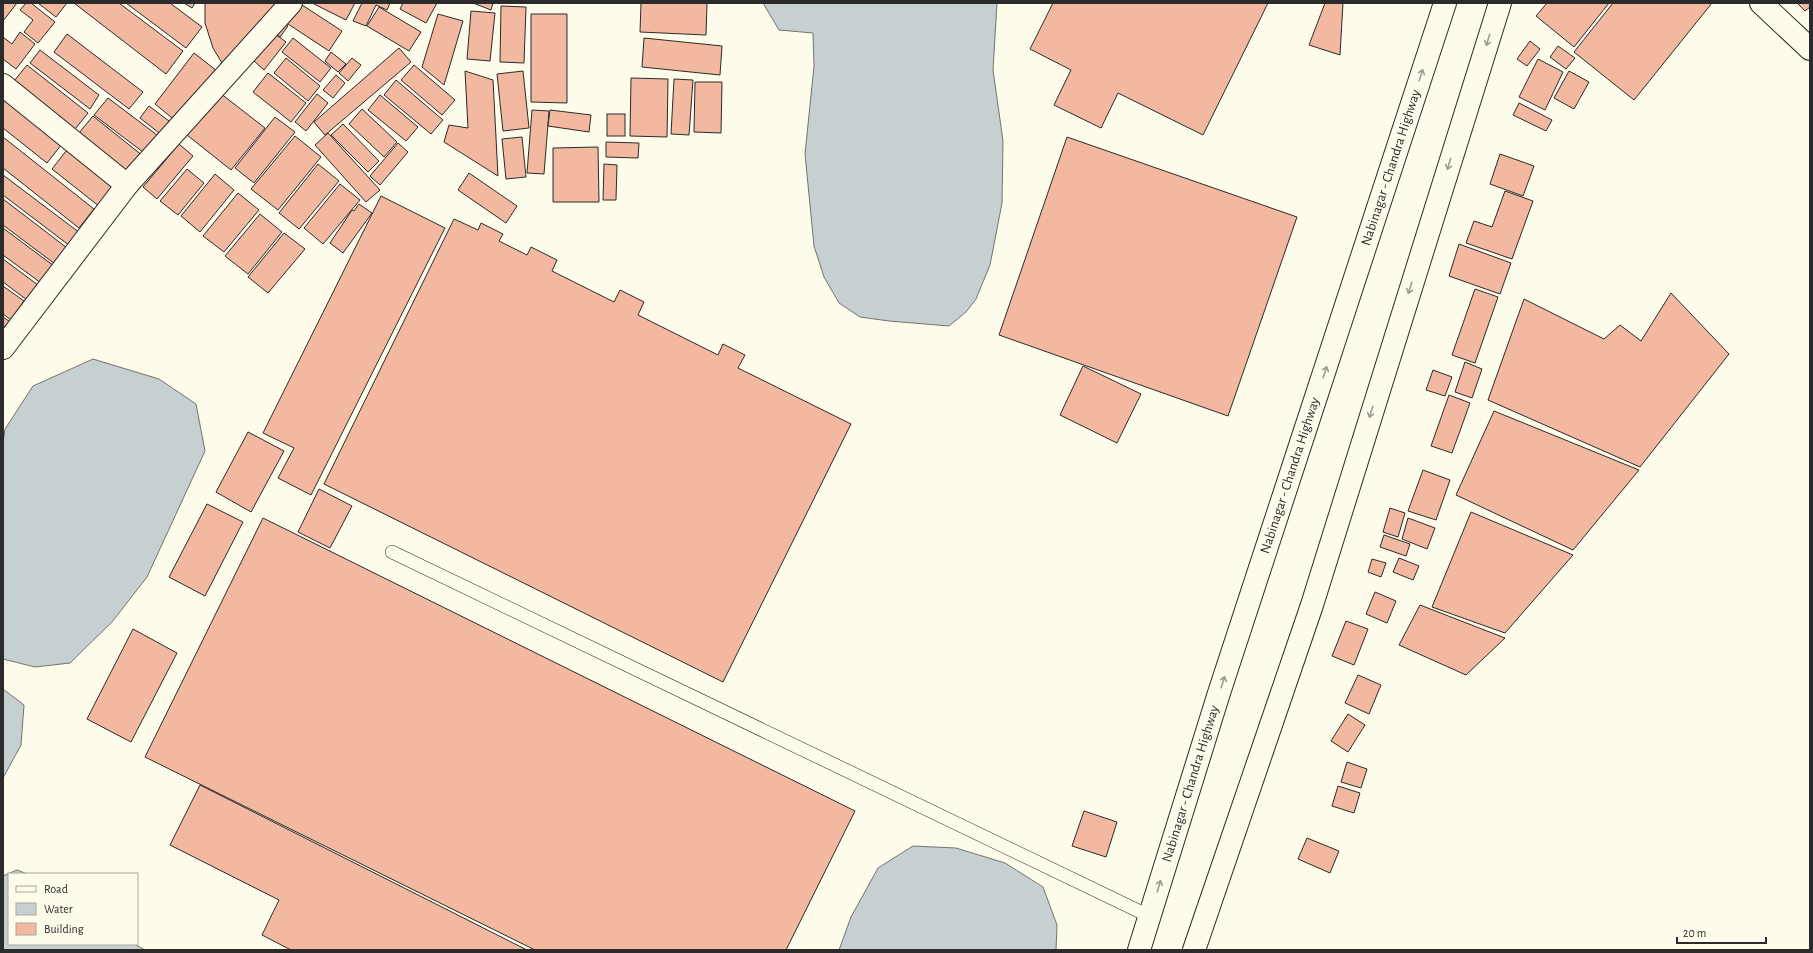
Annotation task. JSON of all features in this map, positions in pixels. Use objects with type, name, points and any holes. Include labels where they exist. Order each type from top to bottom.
[{"type":"main road","points":[[3,348],[127,185],[291,3]]},
{"type":"main road","name":"Nabinagar - Chandra Highway","points":[[1139,950],[1219,693],[1445,3]]},
{"type":"main road","points":[[1194,950],[1312,605],[1500,3]]},
{"type":"main road","points":[[1761,3],[1810,49]]},
{"type":"main road","points":[[3,85],[127,185]]},
{"type":"lane","points":[[392,552],[1150,916]]},
{"type":"water","points":[[763,3],[997,3],[993,70],[1003,141],[1002,203],[990,265],[976,299],[966,312],[949,326],[860,317],[839,303],[824,277],[814,246],[805,154],[814,66],[813,33],[779,30]]},
{"type":"water","points":[[93,359],[159,379],[196,404],[205,451],[147,577],[112,622],[70,663],[35,667],[3,659],[3,443],[5,429],[33,386]]},
{"type":"water","points":[[3,689],[24,705],[21,745],[3,778]]},
{"type":"water","points":[[913,846],[956,848],[1005,863],[1043,887],[1057,925],[1056,950],[839,950],[851,917],[878,868]]},
{"type":"water","points":[[17,870],[24,873],[10,873]]},
{"type":"water","points":[[8,874],[8,945],[136,945],[145,950],[3,950],[3,876]]},
{"type":"building","points":[[3,3],[17,3],[3,21]]},
{"type":"building","points":[[26,3],[31,3],[55,22],[38,43],[24,32],[33,20],[20,10]]},
{"type":"building","points":[[38,3],[67,3],[56,17]]},
{"type":"building","points":[[74,3],[119,3],[183,51],[166,74]]},
{"type":"building","points":[[126,3],[170,3],[202,27],[186,48]]},
{"type":"building","points":[[184,3],[195,3],[192,8]]},
{"type":"building","points":[[205,3],[279,3],[225,68],[213,48],[205,23]]},
{"type":"building","points":[[299,3],[342,31],[329,51],[285,22]]},
{"type":"building","points":[[355,3],[346,20],[314,4]]},
{"type":"building","points":[[362,3],[390,3],[387,10],[376,5],[366,26],[353,21]]},
{"type":"building","points":[[403,3],[437,3],[426,23],[400,9]]},
{"type":"building","points":[[473,3],[493,3],[491,10]]},
{"type":"building","points":[[641,3],[707,3],[706,35],[640,32]]},
{"type":"building","points":[[1053,3],[1268,3],[1203,135],[1118,93],[1101,128],[1054,105],[1071,70],[1030,49]]},
{"type":"building","points":[[1325,3],[1343,3],[1340,55],[1309,45]]},
{"type":"building","points":[[1547,3],[1609,3],[1574,47],[1536,16]]},
{"type":"building","points":[[1613,3],[1712,3],[1634,100],[1574,52]]},
{"type":"building","points":[[1797,3],[1810,3],[1810,7],[1805,11]]},
{"type":"building","points":[[501,6],[526,7],[524,63],[500,62]]},
{"type":"building","points":[[379,7],[421,32],[409,51],[367,26]]},
{"type":"building","points":[[471,11],[495,13],[490,61],[467,59]]},
{"type":"building","points":[[438,14],[463,21],[444,85],[422,67]]},
{"type":"building","points":[[531,14],[567,14],[567,103],[531,102]]},
{"type":"building","points":[[279,19],[288,26],[280,37],[271,30]]},
{"type":"building","points":[[20,32],[35,44],[16,69],[3,59],[3,37],[12,44]]},
{"type":"building","points":[[274,33],[286,42],[264,70],[253,60]]},
{"type":"building","points":[[67,34],[143,92],[129,109],[54,52]]},
{"type":"building","points":[[293,38],[331,68],[320,82],[282,52]]},
{"type":"building","points":[[644,38],[722,46],[720,75],[642,67]]},
{"type":"building","points":[[1530,41],[1540,49],[1527,66],[1517,59]]},
{"type":"building","points":[[1558,46],[1575,58],[1566,69],[1550,57]]},
{"type":"building","points":[[399,48],[411,62],[325,135],[314,122]]},
{"type":"building","points":[[40,50],[99,95],[90,109],[30,63]]},
{"type":"building","points":[[331,52],[346,64],[338,72],[325,61]]},
{"type":"building","points":[[194,53],[217,71],[177,122],[155,104]]},
{"type":"building","points":[[286,58],[320,86],[308,101],[274,73]]},
{"type":"building","points":[[352,58],[361,65],[348,81],[339,73]]},
{"type":"building","points":[[1538,59],[1563,72],[1545,110],[1519,97]]},
{"type":"building","points":[[27,65],[88,113],[71,134],[10,86]]},
{"type":"building","points":[[414,65],[455,100],[442,115],[401,80]]},
{"type":"building","points":[[465,71],[493,80],[498,176],[444,142],[449,125],[468,128]]},
{"type":"building","points":[[523,71],[529,128],[503,131],[497,74]]},
{"type":"building","points":[[1569,71],[1589,82],[1574,109],[1554,98]]},
{"type":"building","points":[[268,73],[306,103],[291,122],[253,92]]},
{"type":"building","points":[[336,75],[345,83],[333,98],[323,90]]},
{"type":"building","points":[[631,78],[668,79],[667,137],[630,136]]},
{"type":"building","points":[[674,79],[693,80],[689,135],[671,134]]},
{"type":"building","points":[[396,80],[443,120],[431,134],[384,95]]},
{"type":"building","points":[[695,82],[722,82],[721,133],[694,132]]},
{"type":"building","points":[[3,91],[65,140],[47,163],[3,128]]},
{"type":"building","points":[[220,93],[265,128],[231,170],[187,135]]},
{"type":"building","points":[[317,94],[328,103],[306,131],[295,122]]},
{"type":"building","points":[[380,95],[418,127],[406,141],[368,110]]},
{"type":"building","points":[[108,98],[157,135],[143,152],[94,115]]},
{"type":"building","points":[[1519,103],[1552,120],[1546,131],[1513,115]]},
{"type":"building","points":[[149,106],[173,124],[163,136],[140,118]]},
{"type":"building","points":[[362,109],[397,142],[384,157],[349,124]]},
{"type":"building","points":[[532,110],[549,111],[544,174],[527,173]]},
{"type":"building","points":[[550,110],[591,115],[589,132],[548,126]]},
{"type":"building","points":[[607,114],[625,114],[625,136],[607,136]]},
{"type":"building","points":[[93,116],[143,156],[125,179],[74,139]]},
{"type":"building","points":[[275,117],[295,132],[254,183],[235,168]]},
{"type":"building","points":[[343,124],[379,161],[368,172],[331,135]]},
{"type":"building","points":[[328,133],[380,190],[366,202],[315,145]]},
{"type":"building","points":[[295,136],[321,157],[278,210],[251,189]]},
{"type":"building","points":[[3,137],[94,209],[79,228],[3,168]]},
{"type":"building","points":[[522,137],[526,177],[506,179],[502,139]]},
{"type":"building","points":[[1067,137],[1297,217],[1228,416],[999,335]]},
{"type":"building","points":[[606,142],[639,143],[638,158],[606,157]]},
{"type":"building","points":[[398,143],[408,152],[380,185],[370,176]]},
{"type":"building","points":[[179,144],[193,156],[157,199],[143,187]]},
{"type":"building","points":[[70,146],[118,184],[100,207],[52,169]]},
{"type":"building","points":[[598,147],[599,202],[553,202],[553,148]]},
{"type":"building","points":[[1500,154],[1534,166],[1523,196],[1490,184]]},
{"type":"building","points":[[318,164],[339,181],[299,229],[279,213]]},
{"type":"building","points":[[604,164],[617,165],[616,200],[603,200]]},
{"type":"building","points":[[187,169],[204,183],[178,215],[160,201]]},
{"type":"building","points":[[469,173],[517,206],[506,223],[458,190]]},
{"type":"building","points":[[215,174],[234,190],[200,232],[181,216]]},
{"type":"building","points":[[3,175],[80,233],[70,246],[3,195]]},
{"type":"building","points":[[340,184],[360,200],[323,244],[304,228]]},
{"type":"building","points":[[1505,191],[1533,201],[1512,259],[1466,243],[1474,221],[1492,227]]},
{"type":"building","points":[[238,193],[259,210],[224,252],[203,236]]},
{"type":"building","points":[[381,196],[445,228],[311,495],[278,478],[294,448],[263,433]]},
{"type":"building","points":[[3,199],[71,251],[59,267],[3,225]]},
{"type":"building","points":[[359,204],[372,213],[343,253],[330,243],[352,210],[354,211]]},
{"type":"building","points":[[260,214],[282,232],[248,274],[225,256]]},
{"type":"building","points":[[454,219],[478,230],[481,223],[503,234],[499,241],[527,255],[531,247],[557,260],[552,271],[614,302],[620,290],[644,302],[638,315],[718,355],[723,344],[745,355],[738,368],[851,424],[723,682],[324,484]]},
{"type":"building","points":[[3,228],[54,266],[41,283],[3,255]]},
{"type":"building","points":[[284,233],[305,249],[268,293],[248,277]]},
{"type":"building","points":[[1459,244],[1511,263],[1500,294],[1449,276]]},
{"type":"building","points":[[3,259],[42,288],[31,303],[3,282]]},
{"type":"building","points":[[3,286],[24,301],[11,320],[3,314]]},
{"type":"building","points":[[1475,289],[1498,297],[1475,363],[1452,355]]},
{"type":"building","points":[[1671,293],[1729,354],[1640,467],[1488,400],[1524,299],[1604,339],[1620,325],[1641,341]]},
{"type":"building","points":[[3,317],[13,324],[3,337]]},
{"type":"building","points":[[1465,362],[1482,369],[1472,398],[1455,392]]},
{"type":"building","points":[[1083,366],[1141,394],[1117,443],[1060,415]]},
{"type":"building","points":[[1433,370],[1452,377],[1445,396],[1426,390]]},
{"type":"building","points":[[1449,395],[1470,403],[1452,453],[1431,446]]},
{"type":"building","points":[[1494,411],[1639,470],[1573,550],[1456,495]]},
{"type":"building","points":[[248,432],[284,451],[251,512],[216,492]]},
{"type":"building","points":[[1423,470],[1450,480],[1436,520],[1408,511]]},
{"type":"building","points":[[319,489],[352,506],[330,548],[298,532]]},
{"type":"building","points":[[207,504],[243,522],[205,596],[169,577]]},
{"type":"building","points":[[1390,508],[1405,513],[1398,537],[1383,532]]},
{"type":"building","points":[[1471,512],[1573,555],[1505,633],[1432,607]]},
{"type":"building","points":[[263,518],[855,811],[786,950],[535,950],[145,757]]},
{"type":"building","points":[[1408,518],[1435,528],[1427,549],[1402,539]]},
{"type":"building","points":[[1384,535],[1410,544],[1406,556],[1380,547]]},
{"type":"building","points":[[1399,558],[1419,566],[1413,580],[1393,572]]},
{"type":"building","points":[[1372,559],[1386,563],[1381,577],[1368,572]]},
{"type":"building","points":[[1375,592],[1396,601],[1387,623],[1366,614]]},
{"type":"building","points":[[1420,605],[1505,638],[1466,675],[1399,645]]},
{"type":"building","points":[[1346,621],[1368,629],[1354,665],[1332,656]]},
{"type":"building","points":[[133,629],[177,653],[131,742],[87,719]]},
{"type":"building","points":[[1358,675],[1381,685],[1369,714],[1345,703]]},
{"type":"building","points":[[1348,714],[1365,725],[1348,752],[1331,741]]},
{"type":"building","points":[[1347,762],[1367,769],[1361,788],[1341,782]]},
{"type":"building","points":[[200,785],[527,950],[291,950],[262,935],[279,900],[170,845]]},
{"type":"building","points":[[1338,786],[1360,793],[1354,813],[1332,806]]},
{"type":"building","points":[[1084,811],[1117,822],[1106,857],[1072,846]]},
{"type":"building","points":[[1307,838],[1339,851],[1330,873],[1298,859]]}]
